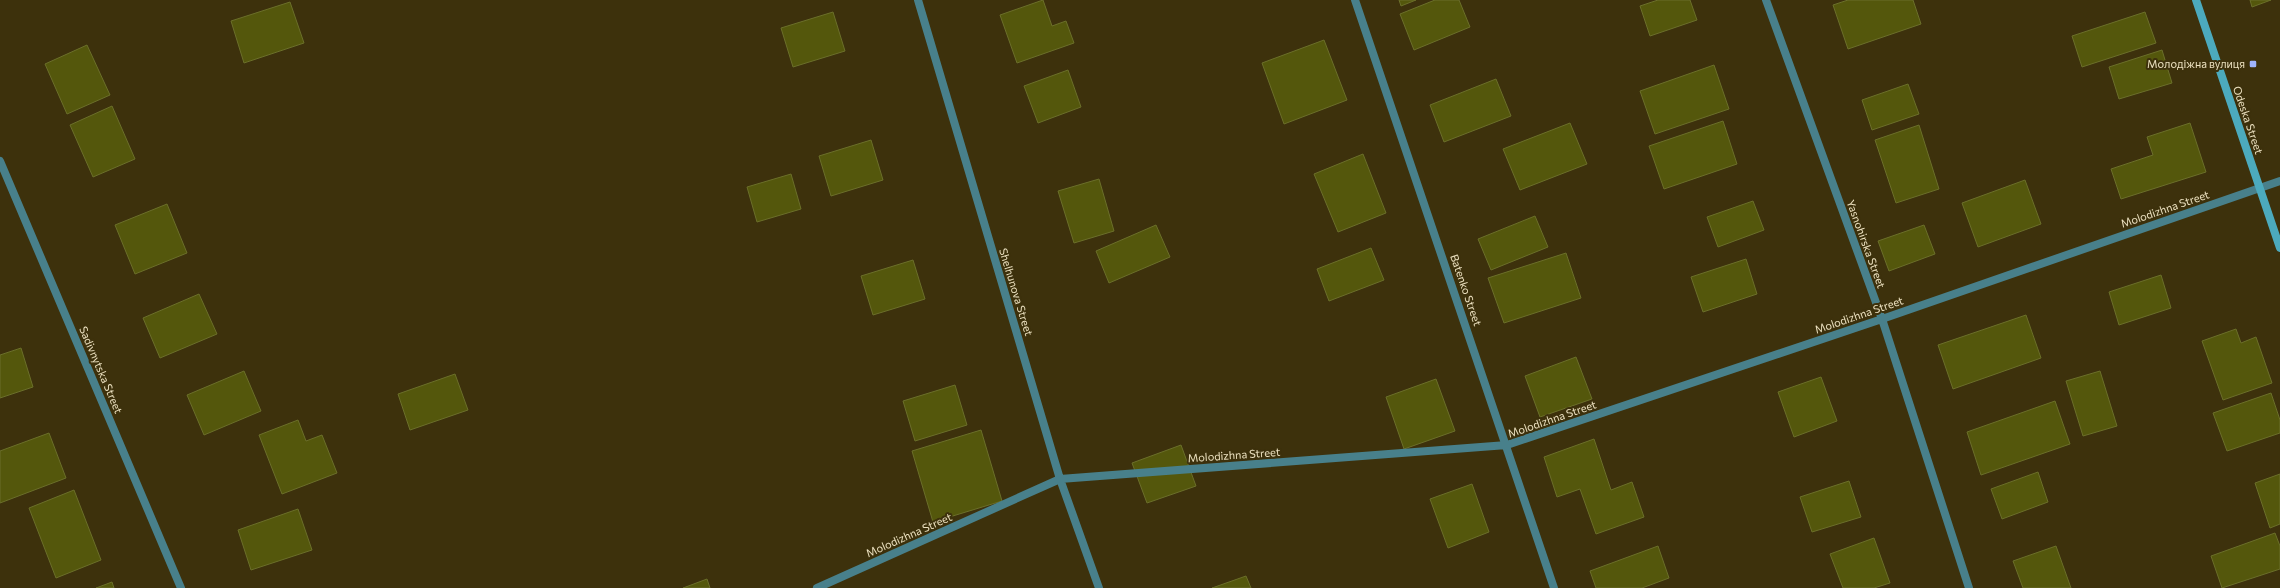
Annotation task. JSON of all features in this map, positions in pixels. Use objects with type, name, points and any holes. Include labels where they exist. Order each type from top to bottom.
[{"type":"street","name":"Shelhunova Street","points":[[918,0],[1060,479],[1099,588]]},
{"type":"street","name":"Batenko Street","points":[[1355,0],[1507,445],[1554,588]]},
{"type":"street","name":"Yasnohirska Street","points":[[1766,0],[1882,319],[1969,588]]},
{"type":"street","name":"Odeska Street","points":[[2196,0],[2280,248]]},
{"type":"street","name":"Sadivnytska Street","points":[[0,162],[181,588]]},
{"type":"street","name":"Molodizhna Street","points":[[817,588],[1060,479],[1507,445],[1882,319],[2280,181]]},
{"type":"building","points":[[1043,0],[1052,26],[1066,21],[1074,43],[1017,63],[1000,15]]},
{"type":"building","points":[[1399,0],[1416,0],[1401,6]]},
{"type":"building","points":[[1435,0],[1459,0],[1470,27],[1414,50],[1400,14]]},
{"type":"building","points":[[1658,0],[1690,0],[1697,20],[1650,36],[1640,6]]},
{"type":"building","points":[[1848,0],[1913,0],[1921,24],[1848,49],[1833,5]]},
{"type":"building","points":[[2250,0],[2271,0],[2252,7]]},
{"type":"building","points":[[290,2],[304,43],[244,63],[231,21]]},
{"type":"building","points":[[833,12],[845,51],[793,67],[781,28]]},
{"type":"building","points":[[2145,12],[2156,43],[2082,67],[2072,36]]},
{"type":"building","points":[[1324,40],[1347,100],[1284,124],[1262,63]]},
{"type":"building","points":[[87,45],[110,95],[67,114],[45,64]]},
{"type":"building","points":[[2162,50],[2172,83],[2119,99],[2109,67]]},
{"type":"building","points":[[1714,65],[1729,109],[1655,134],[1640,91]]},
{"type":"building","points":[[1068,70],[1081,107],[1038,123],[1024,86]]},
{"type":"building","points":[[1496,79],[1511,116],[1444,142],[1430,105]]},
{"type":"building","points":[[1908,84],[1919,114],[1872,130],[1862,100]]},
{"type":"building","points":[[112,106],[135,159],[93,177],[70,125]]},
{"type":"building","points":[[1723,121],[1737,164],[1664,189],[1649,146]]},
{"type":"building","points":[[1570,123],[1587,164],[1520,190],[1503,149]]},
{"type":"building","points":[[2190,123],[2206,172],[2121,199],[2111,169],[2153,155],[2147,137]]},
{"type":"building","points":[[1919,125],[1939,189],[1896,203],[1875,140]]},
{"type":"building","points":[[871,140],[883,180],[831,196],[819,156]]},
{"type":"building","points":[[1363,154],[1386,213],[1338,232],[1314,174]]},
{"type":"building","points":[[791,174],[801,209],[757,222],[747,187]]},
{"type":"building","points":[[1099,179],[1114,231],[1074,243],[1058,191]]},
{"type":"building","points":[[2025,180],[2041,224],[1978,247],[1962,203]]},
{"type":"building","points":[[1753,201],[1764,230],[1718,247],[1707,217]]},
{"type":"building","points":[[167,204],[187,253],[135,274],[115,225]]},
{"type":"building","points":[[1535,216],[1548,247],[1491,270],[1478,239]]},
{"type":"building","points":[[1156,225],[1170,257],[1109,283],[1096,251]]},
{"type":"building","points":[[1924,225],[1935,254],[1889,271],[1878,241]]},
{"type":"building","points":[[1371,248],[1384,280],[1329,301],[1317,269]]},
{"type":"building","points":[[1566,253],[1581,298],[1504,323],[1488,278]]},
{"type":"building","points":[[1746,259],[1757,294],[1703,312],[1691,277]]},
{"type":"building","points":[[913,260],[925,299],[873,315],[861,276]]},
{"type":"building","points":[[2161,275],[2171,308],[2119,325],[2109,292]]},
{"type":"building","points":[[199,294],[217,334],[160,358],[143,318]]},
{"type":"building","points":[[2026,315],[2041,358],[1953,389],[1938,345]]},
{"type":"building","points":[[2236,329],[2241,343],[2256,337],[2272,383],[2223,400],[2202,341]]},
{"type":"building","points":[[21,348],[33,387],[0,398],[0,355]]},
{"type":"building","points":[[1576,357],[1592,399],[1540,417],[1525,376]]},
{"type":"building","points":[[244,371],[261,411],[204,435],[187,395]]},
{"type":"building","points":[[2100,371],[2117,426],[2083,436],[2066,381]]},
{"type":"building","points":[[455,374],[468,410],[410,430],[398,394]]},
{"type":"building","points":[[1821,377],[1837,421],[1794,437],[1778,392]]},
{"type":"building","points":[[1436,379],[1455,431],[1404,449],[1386,397]]},
{"type":"building","points":[[955,385],[967,425],[915,441],[903,401]]},
{"type":"building","points":[[2271,393],[2280,420],[2280,433],[2227,451],[2213,413]]},
{"type":"building","points":[[2055,401],[2070,444],[1981,475],[1967,432]]},
{"type":"building","points":[[298,420],[306,441],[322,435],[337,473],[282,494],[259,435]]},
{"type":"building","points":[[981,430],[1002,501],[933,522],[912,451]]},
{"type":"building","points":[[49,433],[66,478],[0,503],[0,451]]},
{"type":"building","points":[[1594,439],[1611,490],[1632,482],[1644,517],[1596,534],[1580,489],[1557,497],[1544,457]]},
{"type":"building","points":[[1181,445],[1196,486],[1147,503],[1132,463]]},
{"type":"building","points":[[2038,472],[2048,502],[2002,519],[1991,489]]},
{"type":"building","points":[[2280,474],[2280,524],[2270,528],[2255,483]]},
{"type":"building","points":[[1849,481],[1861,517],[1812,532],[1800,497]]},
{"type":"building","points":[[1472,484],[1489,532],[1448,548],[1430,499]]},
{"type":"building","points":[[74,490],[101,560],[56,578],[29,508]]},
{"type":"building","points":[[298,509],[312,550],[251,570],[238,530]]},
{"type":"building","points":[[2275,533],[2280,546],[2280,569],[2222,588],[2211,556]]},
{"type":"building","points":[[1874,538],[1890,583],[1874,588],[1843,588],[1830,554]]},
{"type":"building","points":[[1658,546],[1669,578],[1642,588],[1596,588],[1590,571]]},
{"type":"building","points":[[2056,546],[2071,588],[2023,588],[2013,561]]},
{"type":"building","points":[[1246,576],[1251,588],[1212,588]]},
{"type":"building","points":[[707,579],[710,588],[683,588]]},
{"type":"building","points":[[112,582],[114,588],[96,588]]},
{"type":"place","name":"Молодіжна вулиця","points":[[2253,64]]}]
